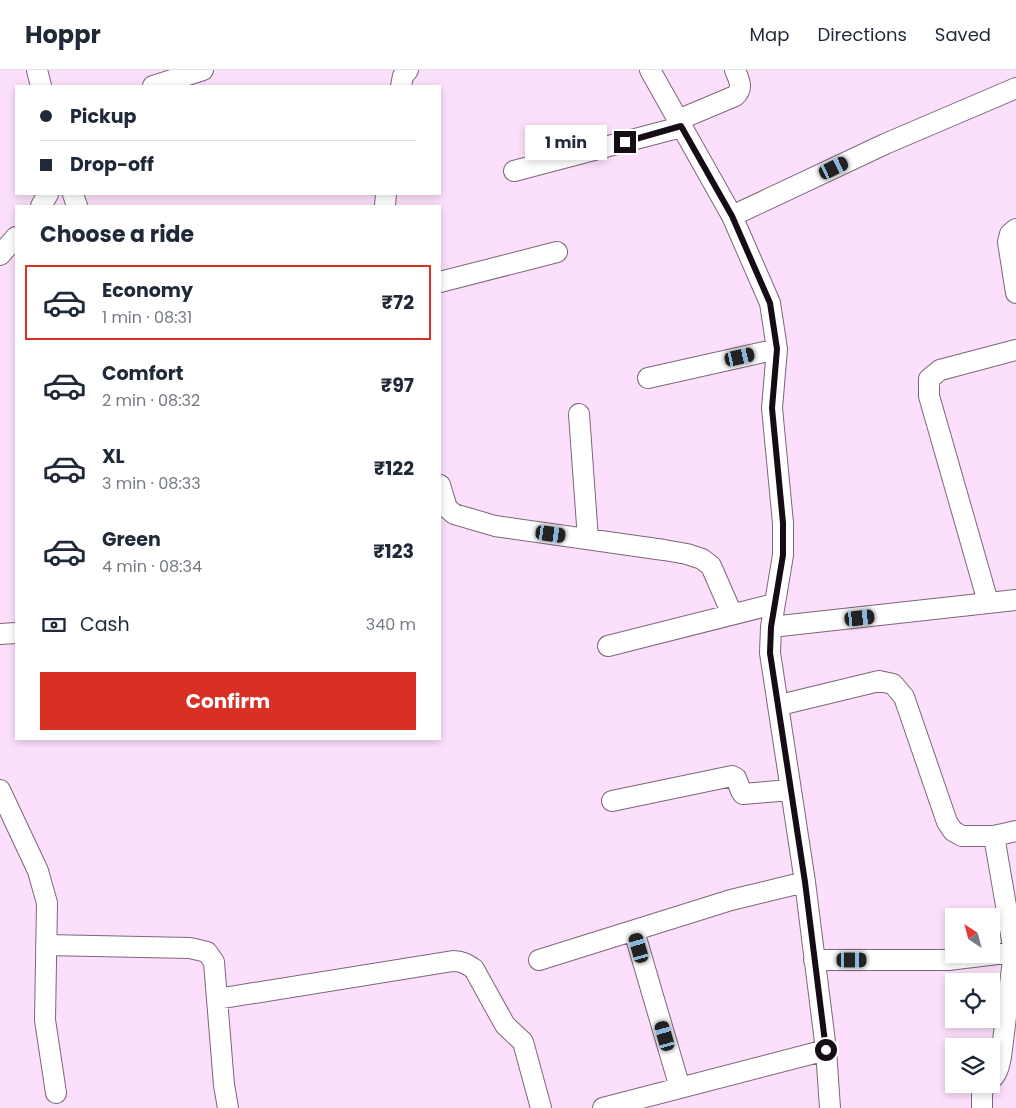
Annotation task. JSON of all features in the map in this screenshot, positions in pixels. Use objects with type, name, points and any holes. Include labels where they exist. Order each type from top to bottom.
[{"type":"street","points":[[37,70],[42,85]]},
{"type":"street","points":[[156,85],[203,70]]},
{"type":"street","points":[[650,70],[732,216],[770,303],[777,349],[772,408],[783,523],[783,555],[774,604],[770,653],[805,882],[826,1050],[830,1108]]},
{"type":"street","points":[[514,171],[679,123],[740,92],[741,84],[735,70]]},
{"type":"street","points":[[732,216],[885,144],[1016,88]]},
{"type":"street","points":[[1015,286],[1008,242],[1010,234],[1016,229]]},
{"type":"street","points":[[0,255],[15,237]]},
{"type":"street","points":[[441,282],[557,252]]},
{"type":"street","points":[[648,378],[777,349]]},
{"type":"street","points":[[988,602],[929,396],[930,379],[940,370],[1016,350]]},
{"type":"street","points":[[580,414],[588,539]]},
{"type":"street","points":[[441,489],[446,508],[454,514],[495,526],[664,550],[702,559],[711,566],[732,614]]},
{"type":"street","points":[[771,627],[1016,600]]},
{"type":"street","points":[[608,646],[774,604]]},
{"type":"street","points":[[0,634],[15,633]]},
{"type":"street","points":[[778,704],[879,681],[893,684],[904,697],[947,822],[953,831],[962,836],[994,836],[1016,831]]},
{"type":"street","points":[[612,800],[732,776],[736,778],[744,794],[790,790]]},
{"type":"street","points":[[0,790],[38,871],[47,903],[45,1020],[56,1093]]},
{"type":"street","points":[[994,836],[1014,952],[1000,1061]]},
{"type":"street","points":[[539,960],[731,900],[805,882]]},
{"type":"street","points":[[634,931],[680,1088]]},
{"type":"street","points":[[46,945],[190,948],[208,952],[214,962],[224,1085],[228,1108]]},
{"type":"street","points":[[814,960],[948,960],[1014,952]]},
{"type":"street","points":[[217,999],[443,962],[461,961],[474,969],[505,1025],[523,1042],[540,1108]]},
{"type":"street","points":[[603,1108],[826,1050]]},
{"type":"street","points":[[982,1093],[982,1108]]},
{"type":"route","points":[[625,142],[681,126],[732,216],[770,303],[777,349],[772,408],[783,523],[783,555],[771,627],[770,653],[805,882],[826,1050]]}]
